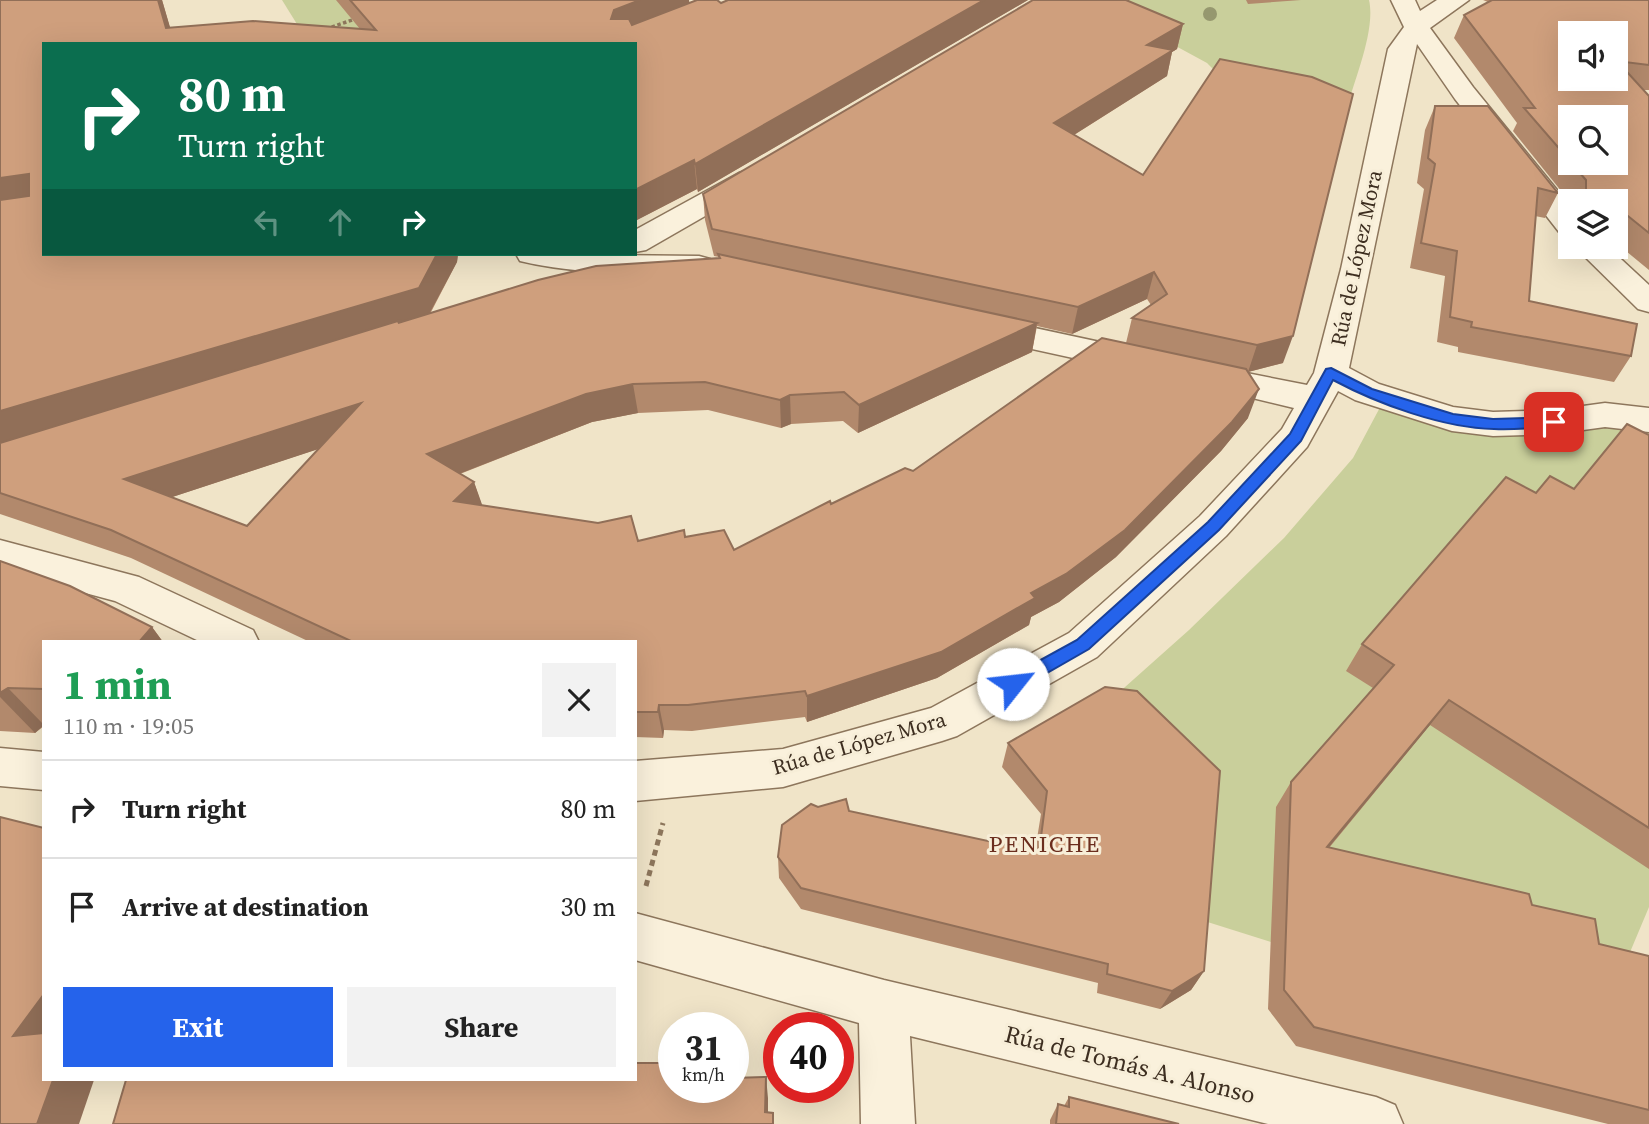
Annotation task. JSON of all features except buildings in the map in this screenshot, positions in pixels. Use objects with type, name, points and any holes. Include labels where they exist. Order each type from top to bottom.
[{"type":"street","name":"Rúa de López Mora","points":[[637,781],[783,768],[942,723],[1083,645],[1213,526],[1295,438],[1324,385],[1356,269],[1409,13],[1457,0]]},
{"type":"street","points":[[1409,13],[1464,93],[1558,211]]},
{"type":"street","points":[[637,242],[775,163]]},
{"type":"street","points":[[567,256],[702,266],[729,272]]},
{"type":"street","points":[[546,283],[603,258]]},
{"type":"street","points":[[1603,259],[1649,302]]},
{"type":"street","points":[[959,322],[1297,397],[1324,385],[1367,392],[1452,419],[1493,424],[1554,422],[1605,415],[1649,420]]},
{"type":"street","points":[[0,555],[125,588],[235,640]]},
{"type":"street","points":[[0,766],[42,771]]},
{"type":"street","name":"Rúa de Tomás A. Alonso","points":[[637,937],[884,1005],[1376,1124]]},
{"type":"street","points":[[884,1005],[888,1124]]},
{"type":"path","points":[[326,29],[362,17]]},
{"type":"path","points":[[646,886],[666,813]]},
{"type":"green space","points":[[282,0],[437,0],[348,33],[300,29]]},
{"type":"green space","points":[[1091,0],[1369,0],[1370,12],[1367,40],[1346,111],[1219,75],[1207,63]]},
{"type":"green space","points":[[1385,398],[1452,419],[1649,420],[1649,907],[1620,976],[1271,942],[1198,919],[1097,712],[1189,630],[1284,538],[1353,458]]},
{"type":"district","name":"PENICHE","points":[[1045,844]]},
{"type":"route","points":[[1013,684],[1083,645],[1213,526],[1295,438],[1331,373],[1367,392],[1452,419],[1493,424],[1554,422]]}]
